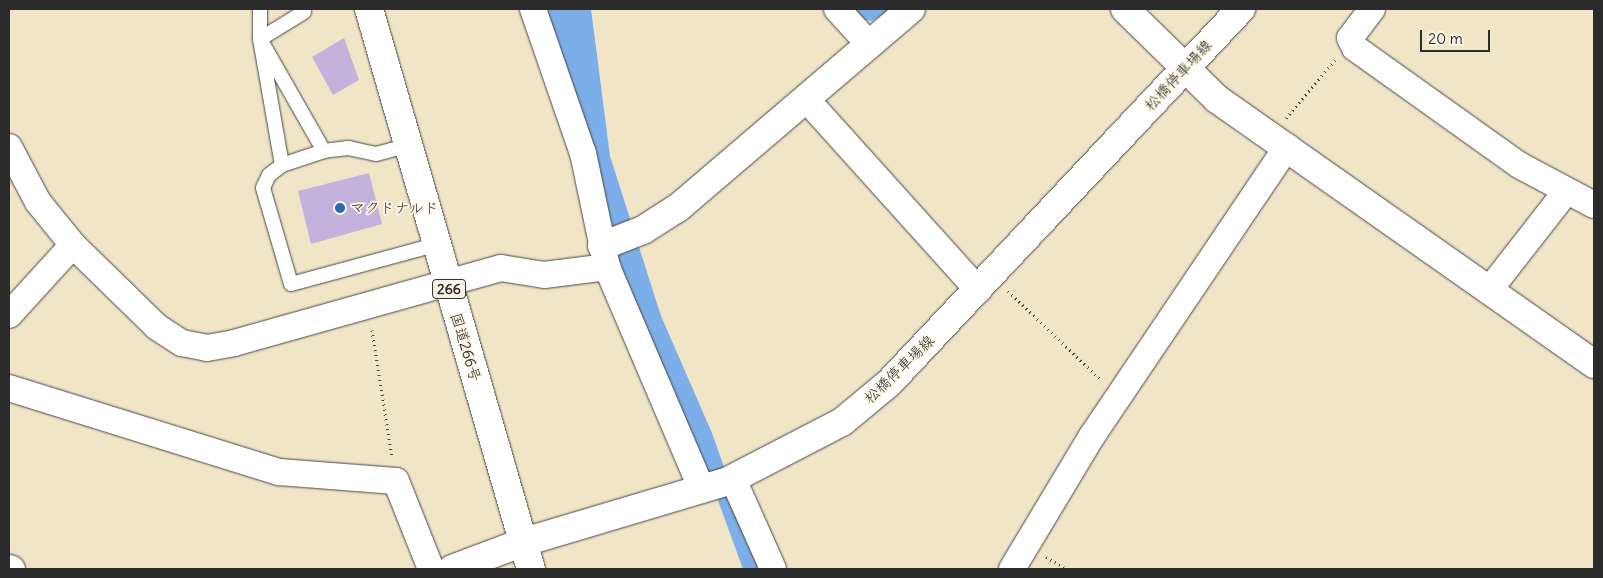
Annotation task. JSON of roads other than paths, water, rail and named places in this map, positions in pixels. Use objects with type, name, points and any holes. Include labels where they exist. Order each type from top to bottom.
[{"type":"main road","name":"国道266号","points":[[369,9],[406,146],[531,569]]},
{"type":"main road","points":[[606,252],[679,207],[807,100],[868,43],[911,9]]},
{"type":"main road","points":[[1125,9],[1183,69],[1279,141],[1594,364]]},
{"type":"main road","name":"松橋停車場線","points":[[452,569],[524,542],[718,484],[842,422],[889,383],[1241,9]]},
{"type":"street","points":[[532,9],[583,153],[606,252],[718,484],[773,569]]},
{"type":"street","points":[[837,9],[868,43]]},
{"type":"street","points":[[1372,9],[1350,42],[1484,141],[1565,193],[1594,205]]},
{"type":"street","points":[[807,100],[985,282]]},
{"type":"street","points":[[1012,569],[1279,141]]},
{"type":"street","points":[[9,147],[38,202],[72,245],[157,327],[182,343],[207,348],[234,343],[501,268],[544,275],[606,252]]},
{"type":"street","points":[[1490,289],[1565,193]]},
{"type":"street","points":[[9,315],[72,245]]},
{"type":"street","points":[[9,388],[280,472],[396,481],[431,569]]},
{"type":"lane","points":[[260,9],[260,39],[282,165]]},
{"type":"lane","points":[[260,39],[304,12]]},
{"type":"lane","points":[[260,39],[324,151]]},
{"type":"lane","points":[[406,146],[376,154],[348,148],[324,151],[282,165],[264,188],[291,284],[435,245]]},
{"type":"water","points":[[545,9],[591,9],[610,156],[661,316],[712,433],[760,569],[743,569],[705,465],[614,253],[598,166]]},
{"type":"water","points":[[846,9],[893,9],[872,21],[857,19]]},
{"type":"place","name":"マクドナルド","points":[[340,208]]}]
